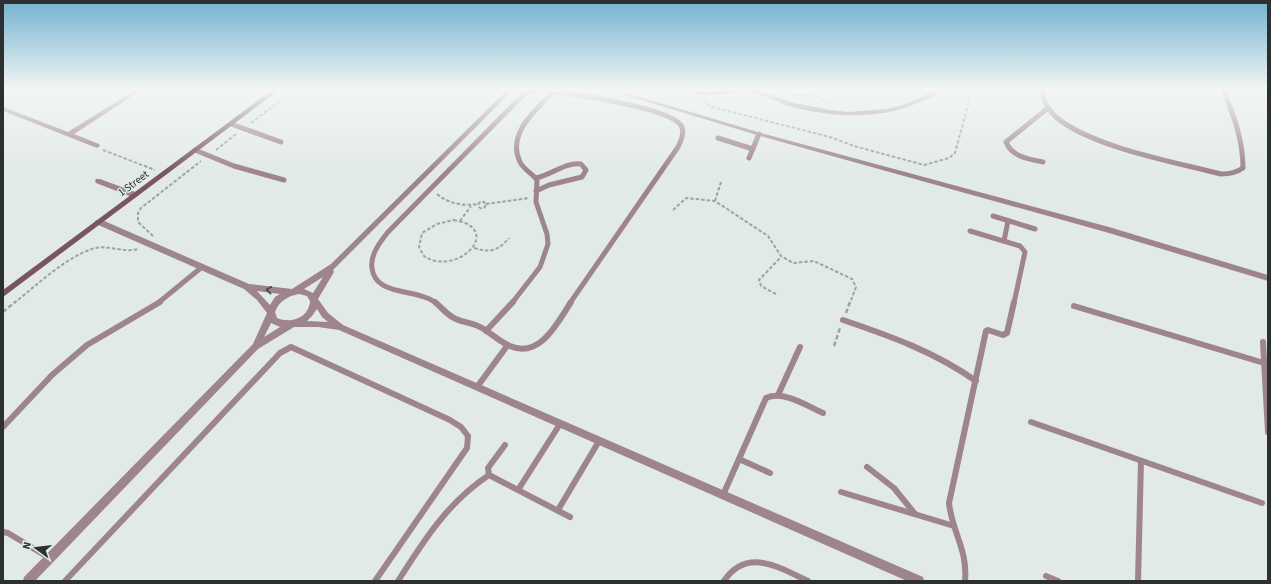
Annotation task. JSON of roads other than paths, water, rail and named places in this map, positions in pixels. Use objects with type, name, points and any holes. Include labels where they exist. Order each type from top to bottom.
[{"type":"street","points":[[24,117],[97,146]]},
{"type":"street","points":[[68,135],[96,117]]},
{"type":"street","name":"1 Street","points":[[3,294],[240,117]]},
{"type":"street","points":[[255,347],[264,330],[275,302],[334,266],[483,117]]},
{"type":"street","points":[[703,117],[1109,230],[1268,278]]},
{"type":"street","points":[[98,181],[135,195]]},
{"type":"street","points":[[98,222],[248,287],[304,292],[312,296],[325,315],[340,327],[919,581]]},
{"type":"street","points":[[28,581],[255,347],[273,334],[310,314],[314,309],[314,299],[334,266]]},
{"type":"street","points":[[248,287],[260,298],[271,312],[271,317],[277,323],[318,324],[340,327]]},
{"type":"lane","points":[[501,117],[380,241],[373,255],[371,270],[376,279],[384,286],[395,290],[426,296],[433,300],[452,318],[471,323],[486,330],[507,346],[525,350],[542,342],[678,147],[682,136],[682,126],[674,119],[668,117]]},
{"type":"lane","points":[[486,330],[539,271],[545,257],[548,244],[547,231],[539,211],[536,194],[536,178],[524,168],[516,153],[516,137],[522,126],[530,117]]},
{"type":"lane","points":[[1037,117],[1006,142],[1013,152],[1043,162]]},
{"type":"lane","points":[[1058,117],[1067,125],[1095,138],[1151,156],[1221,174],[1231,174],[1239,172],[1243,168],[1241,137],[1236,117]]},
{"type":"lane","points":[[231,124],[281,142]]},
{"type":"lane","points":[[749,158],[760,134]]},
{"type":"lane","points":[[718,138],[753,148]]},
{"type":"lane","points":[[195,150],[234,166],[284,180]]},
{"type":"lane","points":[[536,178],[549,175],[560,167],[571,163],[581,164],[586,170],[582,177],[549,185],[536,194]]},
{"type":"lane","points":[[993,216],[1035,229]]},
{"type":"lane","points":[[1004,241],[1008,220]]},
{"type":"lane","points":[[965,581],[967,567],[966,559],[951,518],[949,503],[986,330],[1003,335],[1007,332],[1025,254],[1024,250],[1020,246],[970,230]]},
{"type":"lane","points":[[3,427],[52,375],[87,344],[158,303],[202,267]]},
{"type":"lane","points":[[1074,306],[1264,364]]},
{"type":"lane","points":[[843,320],[931,352],[955,365],[976,381]]},
{"type":"lane","points":[[1262,342],[1268,432]]},
{"type":"lane","points":[[477,387],[507,346]]},
{"type":"lane","points":[[65,581],[280,353],[290,347],[450,420],[461,427],[468,436],[467,448],[375,581]]},
{"type":"lane","points":[[778,395],[800,347]]},
{"type":"lane","points":[[723,495],[766,398],[769,395],[778,395],[823,413]]},
{"type":"lane","points":[[1031,422],[1262,503]]},
{"type":"lane","points":[[518,490],[560,424]]},
{"type":"lane","points":[[558,510],[599,440]]},
{"type":"lane","points":[[489,475],[488,468],[505,445]]},
{"type":"lane","points":[[739,459],[770,473]]},
{"type":"lane","points":[[1138,581],[1141,461]]},
{"type":"lane","points":[[867,467],[887,480],[898,490],[915,514]]},
{"type":"lane","points":[[489,475],[570,517]]},
{"type":"lane","points":[[398,581],[446,510],[473,484],[489,475]]},
{"type":"lane","points":[[841,492],[954,526]]},
{"type":"lane","points":[[3,532],[8,533],[50,559]]},
{"type":"lane","points":[[724,581],[728,572],[735,566],[743,563],[759,562],[773,565],[808,581]]},
{"type":"lane","points":[[1046,576],[1058,581]]}]
